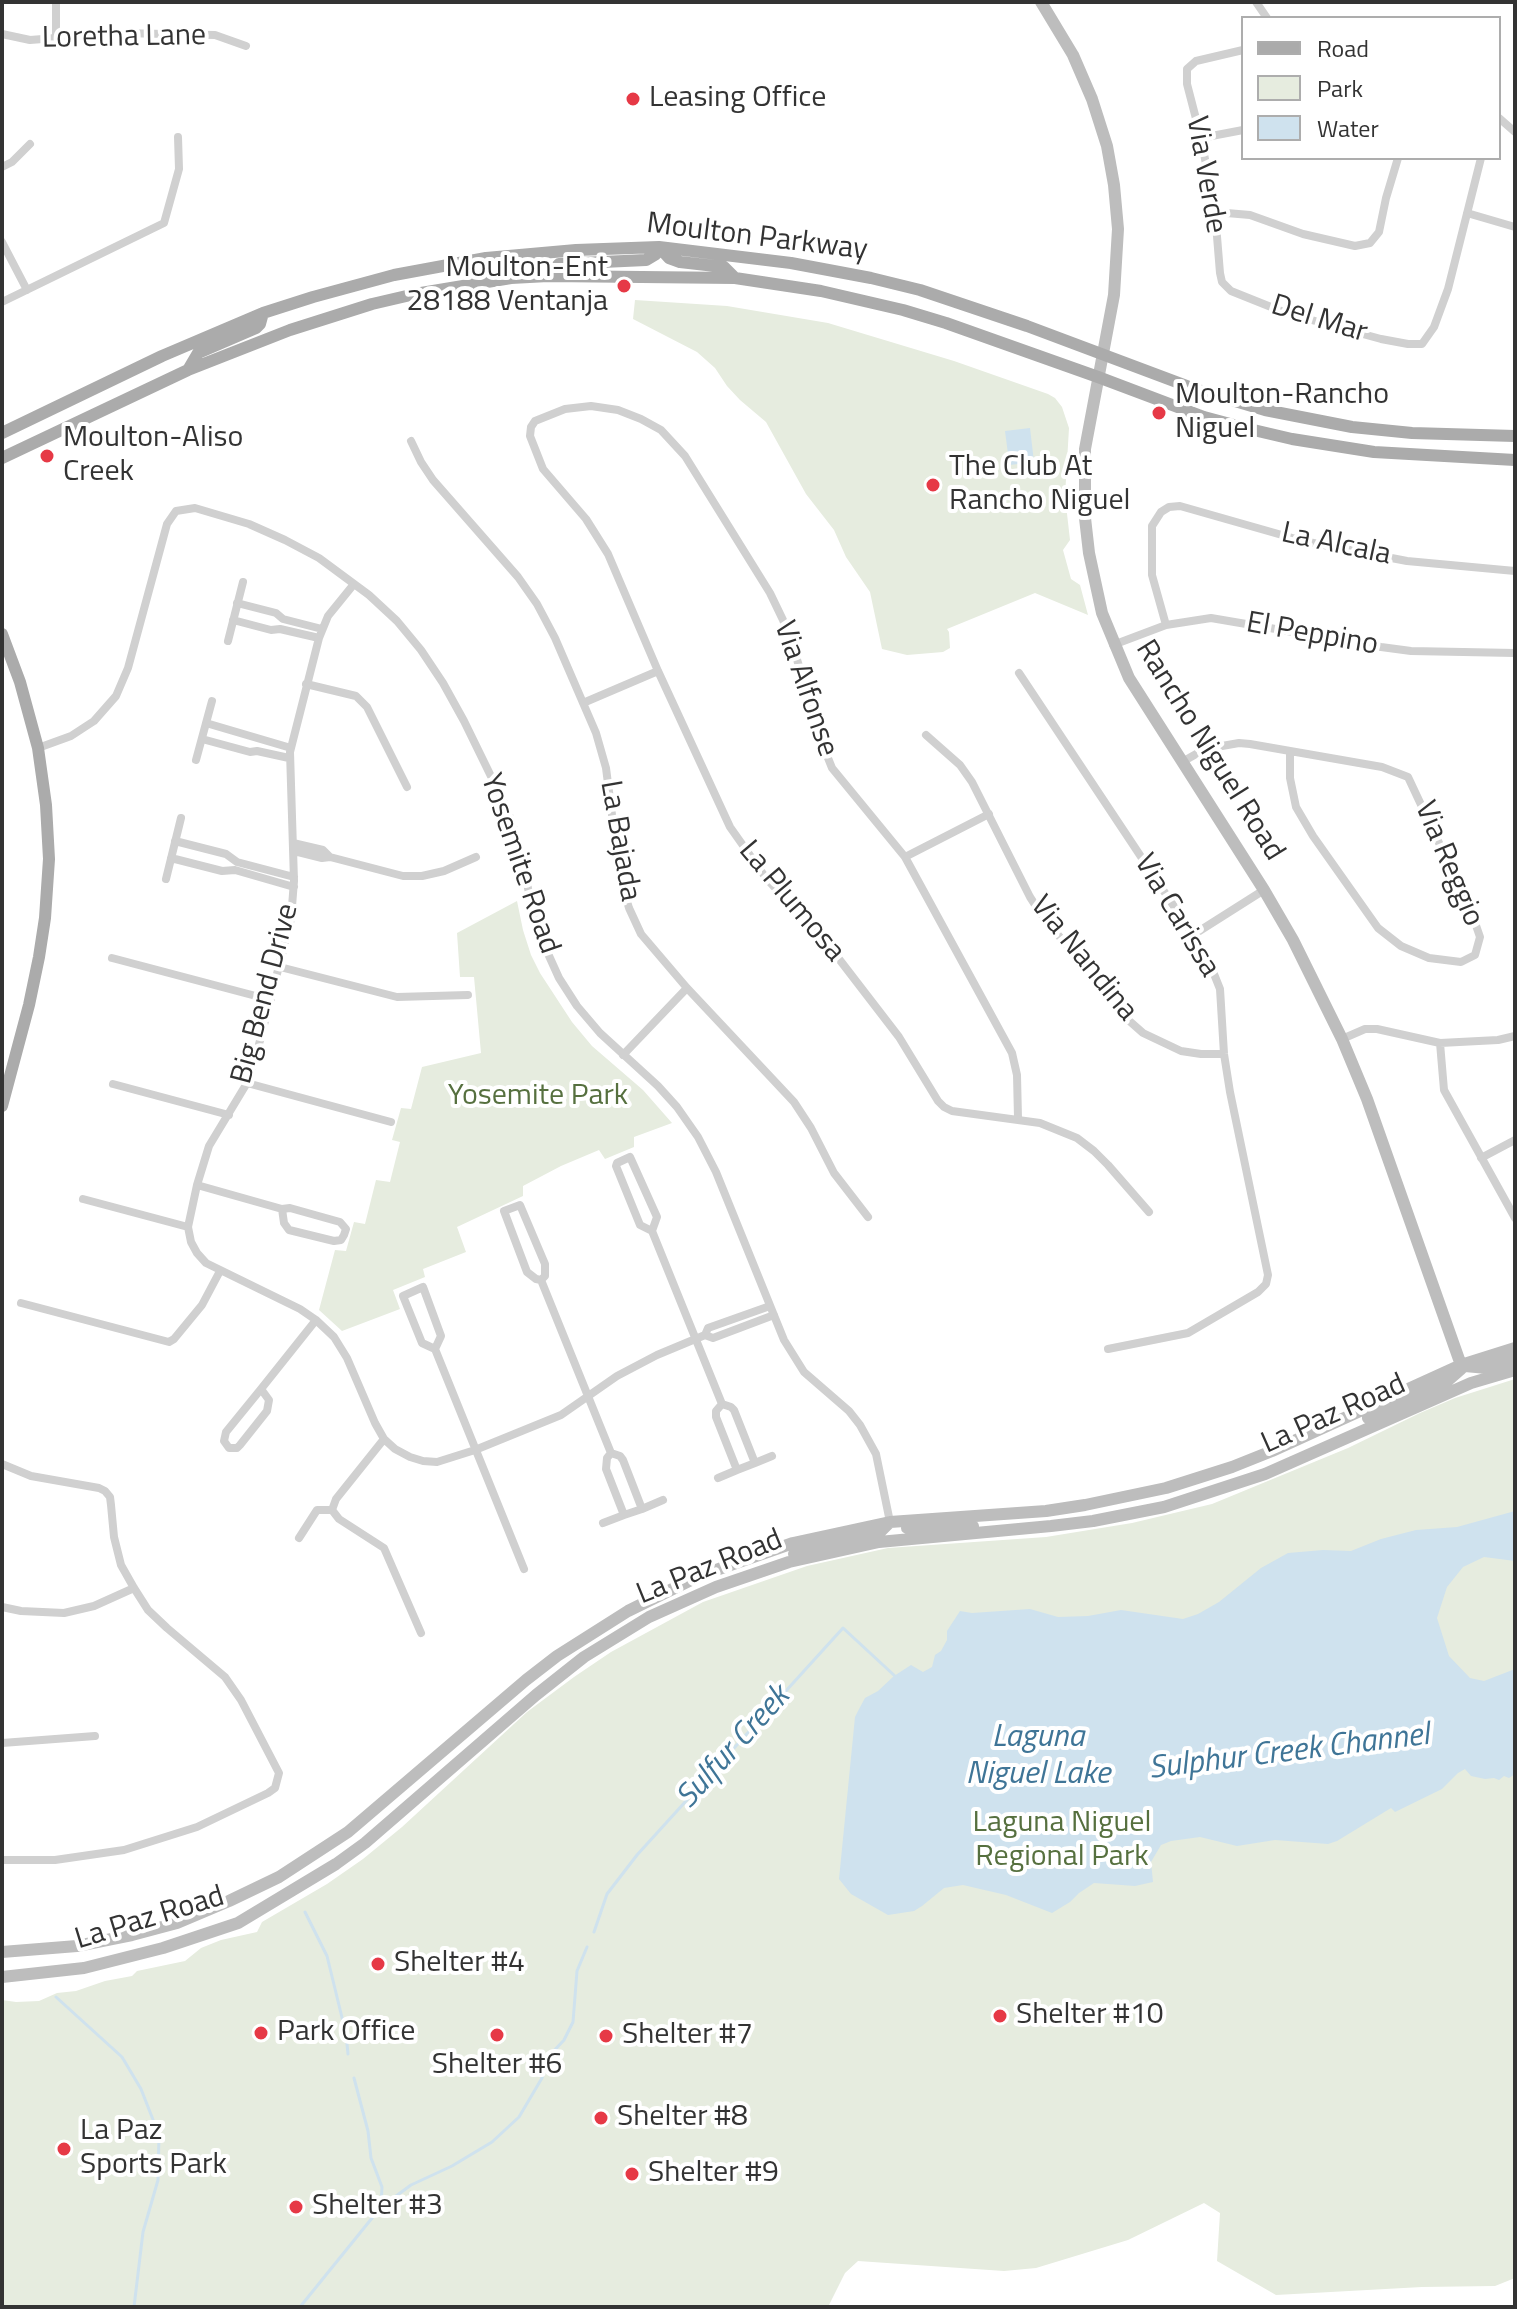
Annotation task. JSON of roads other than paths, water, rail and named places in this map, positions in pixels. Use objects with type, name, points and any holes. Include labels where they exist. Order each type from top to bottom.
[{"type":"main road","name":"Rancho Niguel Road","points":[[1041,2],[1073,55],[1092,99],[1107,146],[1114,185],[1118,229],[1115,278],[1085,449],[1085,518],[1095,587],[1113,645],[1129,678],[1264,890],[1293,940],[1342,1039],[1367,1099],[1461,1365]]},
{"type":"main road","name":"Moulton Parkway","points":[[2,433],[106,382],[263,313],[359,284],[486,258],[535,252],[659,247],[752,257],[871,278],[965,304],[1220,397],[1309,419],[1412,433],[1515,436]]},
{"type":"main road","points":[[548,276],[559,264],[646,260],[656,254],[659,247],[669,258],[724,267],[735,278]]},
{"type":"main road","name":"Moulton Parkway","points":[[2,458],[188,370],[290,330],[372,304],[468,284],[548,276],[735,278],[821,291],[903,310],[1204,417],[1292,439],[1374,452],[1515,460]]},
{"type":"main road","points":[[188,370],[198,353],[256,328],[263,313]]},
{"type":"main road","points":[[2,634],[20,682],[38,748],[48,846],[45,918],[29,1005],[2,1106]]},
{"type":"main road","name":"La Paz Road","points":[[2,1952],[77,1946],[177,1923],[279,1877],[348,1832],[557,1656],[628,1611],[699,1576],[793,1543],[890,1522],[1046,1511],[1166,1488],[1272,1451],[1461,1365],[1515,1348]]},
{"type":"main road","points":[[1350,1435],[1351,1428],[1364,1420],[1445,1383],[1459,1373],[1461,1365],[1487,1368],[1515,1360]]},
{"type":"main road","name":"La Paz Road","points":[[2,1977],[84,1968],[163,1948],[238,1923],[365,1843],[557,1677],[605,1643],[682,1601],[789,1562],[879,1542],[1093,1521],[1164,1507],[1265,1474],[1471,1383],[1515,1370]]},
{"type":"main road","points":[[789,1562],[797,1551],[881,1531],[890,1522],[902,1528],[975,1526],[985,1532]]},
{"type":"street","points":[[56,2],[56,39]]},
{"type":"street","name":"Loretha Lane","points":[[2,34],[30,40],[119,33],[215,35],[246,46]]},
{"type":"street","name":"Via Verde","points":[[1222,282],[1215,212],[1187,84],[1187,69],[1196,61],[1241,50]]},
{"type":"street","points":[[1201,138],[1241,130]]},
{"type":"street","points":[[2,302],[164,223],[179,169],[178,137]]},
{"type":"street","points":[[2,167],[12,162],[30,144]]},
{"type":"street","points":[[1215,212],[1250,215],[1303,234],[1355,246],[1370,243],[1379,232],[1397,160]]},
{"type":"street","points":[[1480,160],[1467,213],[1515,227]]},
{"type":"street","name":"Del Mar","points":[[1222,282],[1231,291],[1286,313],[1381,339],[1422,344],[1434,327],[1448,289],[1467,213]]},
{"type":"street","points":[[2,242],[27,290]]},
{"type":"street","name":"Via Alfonse","points":[[531,427],[541,417],[565,409],[591,406],[618,410],[661,430],[685,456],[770,593],[783,620],[832,768],[905,857],[1012,1053],[1017,1075],[1018,1118]]},
{"type":"street","name":"La Plumosa","points":[[531,427],[532,445],[543,469],[586,519],[608,554],[730,827],[766,878],[829,946],[899,1037],[938,1101],[952,1111],[1018,1118],[1060,1129],[1086,1145],[1108,1165],[1149,1212]]},
{"type":"street","name":"La Bajada","points":[[411,441],[433,480],[498,553],[537,604],[555,638],[596,733],[606,768],[620,877],[641,934],[794,1102],[834,1173],[868,1217]]},
{"type":"street","name":"La Alcala","points":[[1166,625],[1152,575],[1152,526],[1161,512],[1169,507],[1180,506],[1303,541],[1392,558],[1515,571]]},
{"type":"street","name":"Yosemite Road","points":[[38,748],[71,736],[94,721],[116,696],[128,668],[167,524],[176,511],[195,508],[249,524],[319,558],[369,595],[397,621],[443,683],[507,809],[518,841],[533,912],[559,978],[600,1033],[658,1086],[698,1137],[716,1172],[794,1358],[814,1382],[849,1411],[876,1454],[890,1522]]},
{"type":"street","points":[[228,641],[243,582]]},
{"type":"street","name":"Big Bend Drive","points":[[188,1227],[209,1146],[247,1083],[280,967],[291,919],[294,882],[289,758],[320,634],[328,616],[354,584]]},
{"type":"street","points":[[237,603],[276,613],[281,624]]},
{"type":"street","name":"El Peppino","points":[[1113,645],[1166,625],[1211,618],[1411,651],[1515,653]]},
{"type":"street","points":[[233,620],[271,630],[281,624],[320,634]]},
{"type":"street","points":[[583,703],[658,671]]},
{"type":"street","name":"Via Carissa","points":[[1019,673],[1210,964],[1220,989],[1224,1054],[1268,1275],[1266,1284],[1258,1292],[1188,1333],[1108,1349]]},
{"type":"street","points":[[306,684],[356,696],[367,707],[407,787]]},
{"type":"street","points":[[196,760],[212,701]]},
{"type":"street","points":[[206,723],[291,748]]},
{"type":"street","name":"Via Nandina","points":[[926,735],[960,765],[972,782],[1041,914],[1126,1018],[1143,1033],[1181,1051],[1224,1054]]},
{"type":"street","points":[[202,739],[250,752],[289,758]]},
{"type":"street","points":[[257,751],[260,739]]},
{"type":"street","name":"Via Reggio","points":[[1182,762],[1205,749],[1239,743],[1290,751],[1382,767],[1408,777],[1471,911],[1480,937],[1475,955],[1461,962],[1429,958],[1401,946],[1378,928],[1296,807],[1290,778],[1290,751]]},
{"type":"street","points":[[905,857],[989,814]]},
{"type":"street","points":[[166,879],[181,818]]},
{"type":"street","points":[[175,841],[226,854],[236,866],[294,882]]},
{"type":"street","points":[[294,847],[323,850],[330,857],[403,876],[444,871],[476,857]]},
{"type":"street","points":[[171,858],[222,871],[236,866]]},
{"type":"street","points":[[1193,935],[1264,890]]},
{"type":"street","points":[[112,958],[271,1000]]},
{"type":"street","points":[[280,967],[397,997],[468,995]]},
{"type":"street","points":[[623,1055],[687,988]]},
{"type":"street","points":[[1342,1039],[1365,1029],[1440,1043],[1498,1040],[1515,1036]]},
{"type":"street","points":[[1440,1043],[1444,1090],[1515,1218]]},
{"type":"street","points":[[247,1083],[391,1122]]},
{"type":"street","points":[[113,1084],[229,1115]]},
{"type":"street","points":[[1481,1158],[1514,1143]]},
{"type":"street","points":[[652,1231],[657,1217],[630,1157],[616,1166],[640,1225],[652,1231],[722,1404],[734,1410],[755,1463]]},
{"type":"street","points":[[197,1185],[340,1222],[346,1229],[344,1235],[341,1240],[334,1241],[289,1230],[284,1223],[282,1209]]},
{"type":"street","points":[[83,1199],[188,1227],[191,1242],[206,1263],[300,1309],[316,1320],[334,1337],[347,1358],[384,1439],[395,1449],[423,1461],[437,1462],[475,1450],[561,1415],[617,1376],[657,1355],[705,1335],[713,1338],[772,1310]]},
{"type":"street","points":[[541,1280],[527,1272],[504,1211],[520,1205],[545,1264],[546,1270],[541,1280],[587,1397],[611,1453],[623,1460],[642,1509]]},
{"type":"street","points":[[21,1303],[169,1342],[202,1305],[220,1271]]},
{"type":"street","points":[[435,1349],[441,1336],[423,1287],[403,1296],[422,1343],[435,1349],[524,1569]]},
{"type":"street","points":[[261,1389],[269,1400],[267,1411],[237,1448],[229,1448],[224,1441],[226,1432],[316,1320]]},
{"type":"street","points":[[722,1404],[716,1411],[716,1417],[737,1470]]},
{"type":"street","points":[[332,1510],[336,1499],[384,1439]]},
{"type":"street","points":[[611,1453],[606,1469],[624,1515]]},
{"type":"street","points":[[718,1478],[772,1456]]},
{"type":"street","points":[[2,1464],[31,1476],[105,1491],[110,1497],[114,1537],[121,1565],[134,1588],[148,1610],[225,1677],[241,1700],[279,1773],[275,1788],[268,1793],[197,1827],[124,1850],[55,1860],[2,1860]]},
{"type":"street","points":[[603,1523],[663,1500]]},
{"type":"street","points":[[299,1538],[317,1510],[332,1510]]},
{"type":"street","points":[[332,1510],[339,1519],[384,1548],[421,1633]]},
{"type":"street","points":[[2,1607],[64,1613],[94,1606],[134,1588]]},
{"type":"street","points":[[2,1743],[95,1736]]},
{"type":"water","points":[[1030,428],[1034,462],[1002,466],[1002,458],[1008,454],[1005,431]]},
{"type":"water","name":"Laguna Niguel Lake","points":[[1515,1511],[1515,1561],[1484,1557],[1463,1567],[1447,1587],[1437,1618],[1449,1656],[1470,1678],[1484,1681],[1515,1669],[1515,1774],[1509,1778],[1485,1779],[1471,1776],[1465,1769],[1442,1789],[1395,1812],[1391,1808],[1328,1844],[1275,1840],[1237,1846],[1200,1837],[1171,1841],[1161,1845],[1151,1862],[1153,1882],[1135,1886],[1094,1883],[1052,1913],[1006,1895],[963,1885],[944,1888],[914,1911],[888,1915],[851,1894],[839,1879],[855,1717],[865,1698],[894,1676],[911,1665],[923,1672],[932,1667],[935,1655],[947,1640],[947,1631],[960,1611],[1030,1609],[1058,1617],[1121,1610],[1183,1619],[1219,1602],[1261,1568],[1288,1553],[1351,1551],[1416,1530],[1457,1527]]},
{"type":"waterway","name":"Sulfur Creek","points":[[594,1932],[607,1894],[637,1855],[843,1628],[896,1677]]},
{"type":"waterway","points":[[305,1912],[327,1956],[348,2054]]},
{"type":"waterway","name":"Sulfur Creek","points":[[300,2307],[381,2207],[411,2185],[452,2166],[492,2142],[519,2117],[542,2078],[550,2055],[564,2040],[573,2022],[577,1971],[587,1947]]},
{"type":"waterway","points":[[56,1997],[122,2057],[141,2089],[159,2135],[158,2180],[143,2232],[134,2307]]},
{"type":"waterway","points":[[354,2078],[368,2131],[371,2158],[382,2187],[381,2206]]},
{"type":"place","name":"Leasing Office","points":[[633,99]]},
{"type":"place","name":"Moulton-Ent 28188 Ventanja","points":[[624,286]]},
{"type":"place","name":"Moulton-Rancho Niguel","points":[[1159,413]]},
{"type":"place","name":"Moulton-Aliso Creek","points":[[47,456]]},
{"type":"place","name":"The Club At Rancho Niguel","points":[[933,485]]},
{"type":"place","name":"Shelter #4","points":[[378,1964]]},
{"type":"place","name":"Shelter #10","points":[[1000,2016]]},
{"type":"place","name":"Park Office","points":[[261,2033]]},
{"type":"place","name":"Shelter #6","points":[[497,2035]]},
{"type":"place","name":"Shelter #7","points":[[606,2036]]},
{"type":"place","name":"Shelter #8","points":[[601,2118]]},
{"type":"place","name":"La Paz Sports Park","points":[[64,2149]]},
{"type":"place","name":"Shelter #9","points":[[632,2174]]},
{"type":"place","name":"Shelter #3","points":[[296,2207]]},
{"type":"park label","name":"Yosemite Park","points":[[538,1097]]},
{"type":"park label","name":"Laguna Niguel Regional Park","points":[[1062,1841]]},
{"type":"water label","name":"Sulphur Creek Channel","points":[[1289,1753]]}]
